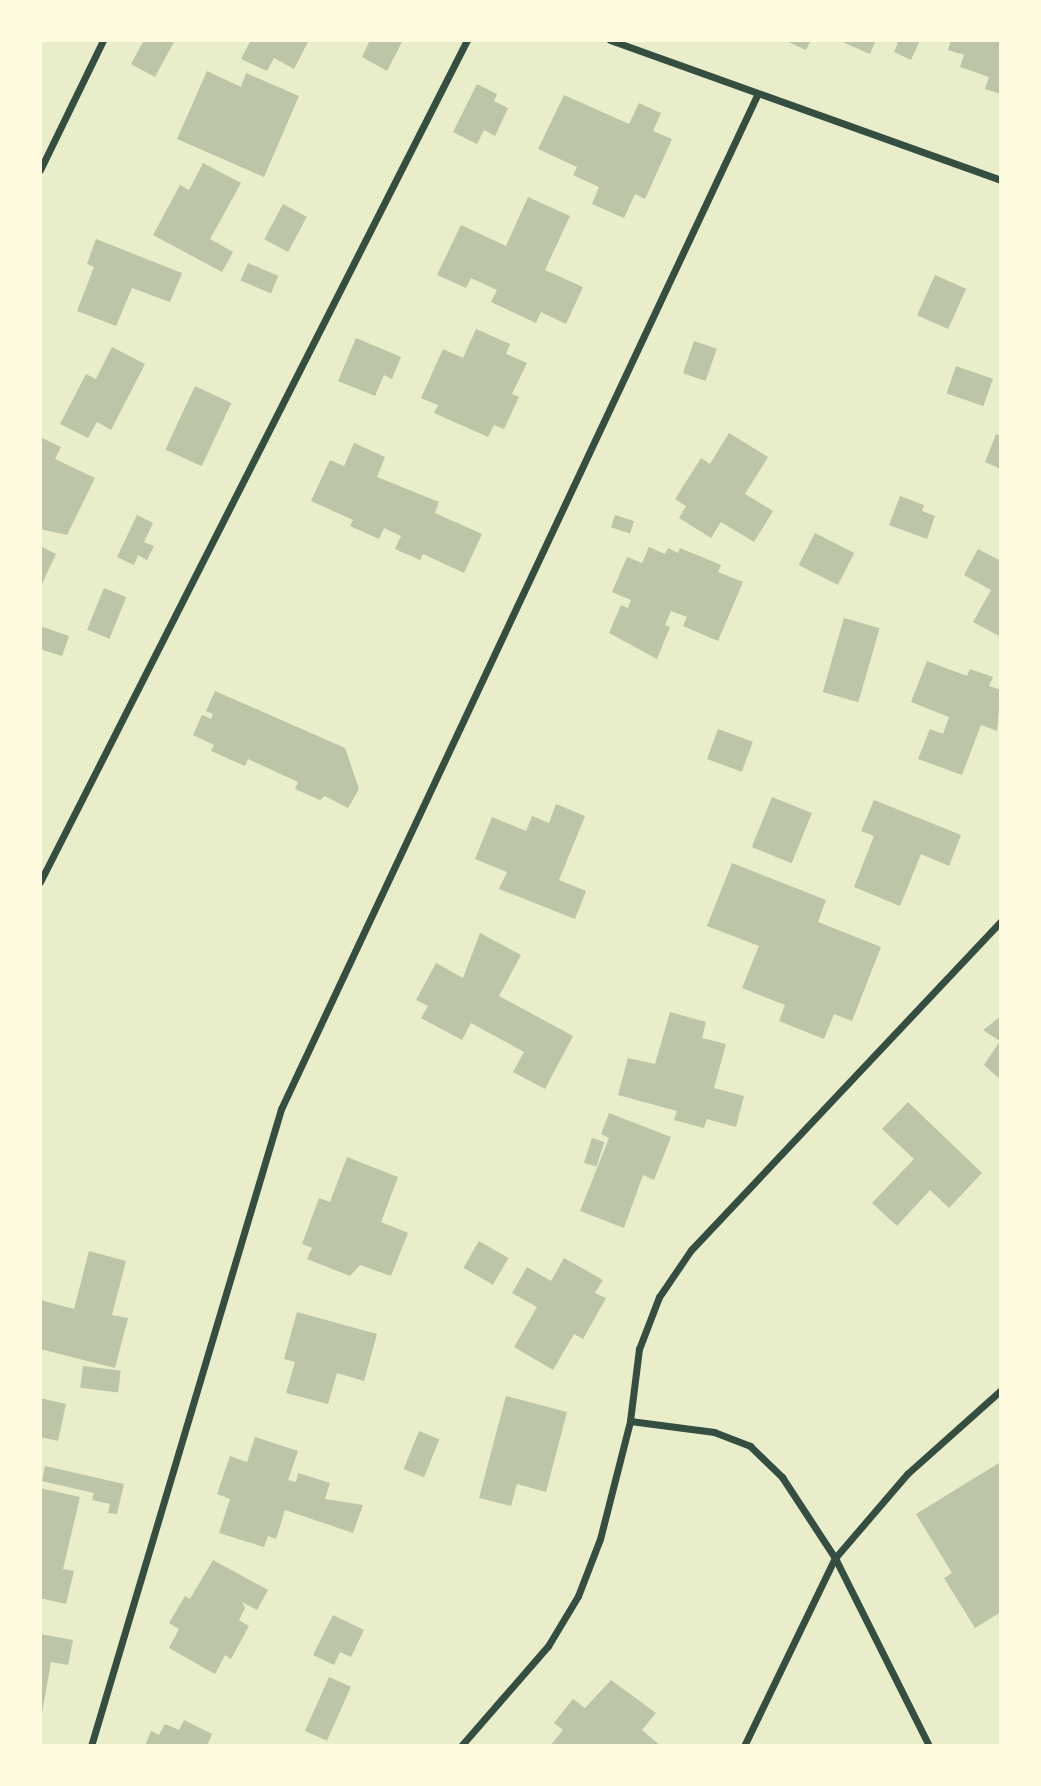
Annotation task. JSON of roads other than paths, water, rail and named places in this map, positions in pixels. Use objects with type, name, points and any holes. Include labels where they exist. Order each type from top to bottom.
[{"type":"street","points":[[40,170],[103,40]]},
{"type":"street","points":[[40,882],[467,40]]},
{"type":"street","points":[[610,40],[757,95],[1001,180]]},
{"type":"street","points":[[91,1746],[281,1109],[757,95]]},
{"type":"street","points":[[461,1746],[548,1646],[578,1596],[600,1539],[630,1421],[639,1349],[659,1297],[691,1250],[1001,921]]},
{"type":"street","points":[[744,1746],[835,1558],[907,1474],[1001,1390]]},
{"type":"street","points":[[630,1421],[714,1432],[750,1446],[782,1477],[835,1558],[929,1746]]}]
